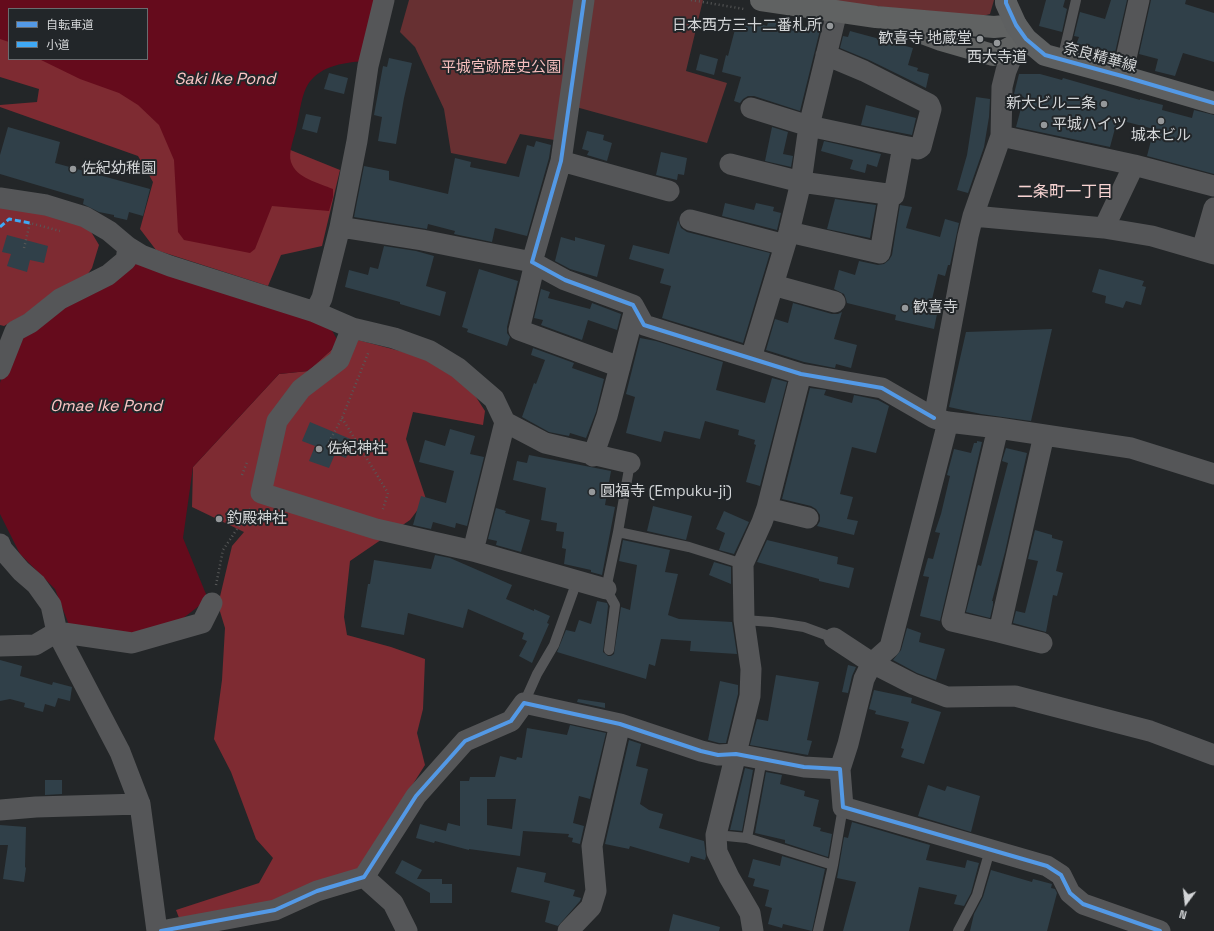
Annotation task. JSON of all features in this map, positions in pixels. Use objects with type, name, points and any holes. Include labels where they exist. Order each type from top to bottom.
[{"type":"main road","points":[[761,0],[876,17],[941,40],[992,55],[1004,51],[1021,32]]},
{"type":"main road","name":"奈良精華線","points":[[1006,0],[1006,3],[1021,32],[1045,55],[1214,103]]},
{"type":"street","points":[[315,312],[322,298],[340,227],[357,141],[368,66],[384,0]]},
{"type":"street","points":[[584,0],[561,161],[533,263],[519,330],[620,366]]},
{"type":"street","points":[[1122,76],[1139,0]]},
{"type":"street","points":[[751,358],[787,238],[801,182],[809,126],[837,11]]},
{"type":"street","points":[[1021,32],[1006,71],[1002,87],[1001,136],[973,216],[968,236],[941,420],[890,647],[872,663],[864,679],[848,744],[840,769],[843,807],[1047,866],[1061,875],[1070,893],[1083,904],[1160,931]]},
{"type":"street","points":[[751,108],[809,126],[918,149],[922,147],[931,109],[929,104],[864,71],[826,55]]},
{"type":"street","points":[[1001,136],[1134,165],[1214,186]]},
{"type":"street","points":[[730,164],[801,182],[894,195],[903,146]]},
{"type":"street","points":[[561,161],[669,191]]},
{"type":"street","points":[[1104,228],[1134,165]]},
{"type":"street","points":[[690,220],[880,253],[890,194]]},
{"type":"street","points":[[0,198],[46,205],[85,216],[109,231],[128,247],[170,266],[315,312],[352,328],[394,338],[430,351],[458,368],[494,399],[506,422],[545,444],[593,456],[630,463]]},
{"type":"street","points":[[973,216],[1104,228],[1152,236],[1208,252],[1214,208]]},
{"type":"street","points":[[340,227],[422,240],[533,263],[565,280],[633,305],[644,325],[801,374],[882,388],[941,420],[1131,448],[1214,474]]},
{"type":"street","points":[[0,369],[15,331],[30,323],[60,299],[108,274],[126,260],[128,247]]},
{"type":"street","points":[[773,285],[835,302]]},
{"type":"street","points":[[593,456],[607,416],[635,309]]},
{"type":"street","points":[[352,328],[339,360],[301,389],[277,421],[261,493],[376,529],[473,551],[606,589]]},
{"type":"street","points":[[755,930],[750,913],[729,877],[717,852],[716,835],[750,696],[751,669],[744,620],[743,564],[767,508],[801,374]]},
{"type":"street","points":[[473,551],[506,422]]},
{"type":"street","points":[[998,428],[952,622],[1042,643]]},
{"type":"street","points":[[999,632],[1044,435]]},
{"type":"street","points":[[767,508],[808,518]]},
{"type":"street","points":[[0,544],[2,549],[21,571],[36,584],[50,605],[57,632],[120,752],[140,804],[157,931]]},
{"type":"street","points":[[0,646],[35,645],[57,632],[132,643],[202,623],[212,604]]},
{"type":"street","points":[[834,638],[872,663],[913,684],[946,697],[1015,696],[1150,731],[1214,755]]},
{"type":"street","points":[[161,931],[275,910],[317,891],[364,877],[416,796],[465,740],[510,721],[524,703],[620,724],[701,751],[718,755],[736,754],[804,767],[840,769]]},
{"type":"street","points":[[568,931],[592,907],[596,891],[592,846],[620,724]]},
{"type":"street","points":[[0,810],[36,807],[140,804]]},
{"type":"street","points":[[364,877],[393,903],[407,931]]},
{"type":"lane","points":[[1062,60],[1076,0]]},
{"type":"lane","points":[[609,650],[616,605],[606,589],[630,463]]},
{"type":"lane","points":[[618,532],[689,547],[743,564]]},
{"type":"lane","points":[[524,703],[537,674],[554,646],[577,581]]},
{"type":"lane","points":[[744,620],[772,622],[804,627],[834,638]]},
{"type":"lane","points":[[747,838],[762,759]]},
{"type":"lane","points":[[818,931],[833,865],[843,807]]},
{"type":"lane","points":[[716,835],[747,838],[833,865]]},
{"type":"lane","points":[[958,931],[977,895],[990,850]]},
{"type":"path","points":[[24,248],[30,223],[67,233]]},
{"type":"path","points":[[329,442],[342,418],[376,334]]},
{"type":"path","points":[[342,418],[388,493],[376,529]]},
{"type":"path","points":[[212,604],[223,550],[261,493]]},
{"type":"green space","name":"平城宮跡歴史公園","points":[[409,0],[703,0],[686,71],[727,83],[707,143],[565,104],[560,141],[520,134],[506,164],[451,153],[444,109],[415,47],[400,32]]},
{"type":"green space","points":[[816,0],[994,0],[990,14],[979,17]]},
{"type":"shaded area","points":[[0,17],[8,23],[8,60],[67,60],[340,170],[322,246],[281,255],[268,286],[156,250],[140,229],[153,182],[138,156],[0,107],[0,105],[37,102],[39,89],[0,77]]},
{"type":"shaded area","points":[[0,204],[87,225],[99,245],[92,268],[81,284],[4,326],[0,325]]},
{"type":"shaded area","points":[[358,340],[419,356],[467,383],[485,411],[483,425],[413,412],[406,439],[426,499],[410,520],[350,561],[344,617],[347,635],[391,647],[425,659],[423,709],[417,733],[425,765],[360,868],[271,917],[184,931],[176,910],[259,883],[273,858],[256,839],[231,772],[214,739],[222,680],[225,628],[218,605],[232,546],[244,532],[192,507],[193,467],[279,374],[308,371],[339,343]]},
{"type":"water","name":"Saki Ike Pond","points":[[0,0],[380,0],[364,61],[347,63],[323,70],[306,88],[301,102],[291,150],[291,162],[294,168],[303,176],[333,189],[333,197],[329,211],[272,206],[255,249],[250,253],[184,240],[178,232],[174,160],[159,125],[138,105],[119,93],[80,79],[41,60],[148,60],[148,8],[8,8],[8,42],[0,39]]},
{"type":"water","name":"Omae Ike Pond","points":[[138,262],[330,327],[339,343],[308,371],[279,374],[193,467],[183,538],[208,599],[182,619],[129,635],[69,625],[55,589],[20,554],[0,514],[0,383],[5,365],[20,339],[71,302]]},
{"type":"building","points":[[1046,0],[1065,0],[1063,7],[1067,9],[1062,32],[1039,26]]},
{"type":"building","points":[[1111,0],[1127,0],[1114,57],[1076,45],[1079,37],[1074,36],[1080,12],[1105,19]]},
{"type":"building","points":[[1151,0],[1186,0],[1185,4],[1214,13],[1214,62],[1183,53],[1175,76],[1155,71],[1158,59],[1139,54]]},
{"type":"building","points":[[738,18],[767,26],[769,19],[820,30],[800,111],[754,96],[748,96],[740,103],[734,101],[741,77],[722,72],[726,55],[728,56]]},
{"type":"building","points":[[850,31],[913,48],[908,65],[918,68],[917,71],[929,74],[926,88],[869,60],[840,48],[843,36],[848,37]]},
{"type":"building","points":[[700,54],[718,59],[714,75],[696,70]]},
{"type":"building","points":[[389,58],[412,63],[396,144],[378,141],[382,117],[374,115],[383,66],[387,67]]},
{"type":"building","points":[[329,73],[348,78],[344,94],[324,89]]},
{"type":"building","points":[[1019,74],[1040,74],[1062,80],[1063,78],[1163,105],[1162,110],[1192,118],[1194,110],[1214,115],[1214,174],[1147,156],[1154,129],[1123,121],[1122,123],[1117,121],[1110,147],[1016,127],[1024,97],[1014,94]]},
{"type":"building","points":[[976,97],[990,99],[989,117],[984,147],[968,193],[957,190],[967,155]]},
{"type":"building","points":[[866,105],[916,118],[912,135],[861,125]]},
{"type":"building","points":[[306,114],[321,117],[317,133],[302,129]]},
{"type":"building","points":[[8,127],[60,142],[55,163],[150,189],[143,216],[129,212],[127,220],[114,217],[114,215],[99,212],[83,204],[84,199],[0,174],[0,155]]},
{"type":"building","points":[[772,127],[788,132],[783,154],[793,156],[791,167],[765,161]]},
{"type":"building","points":[[587,131],[604,135],[603,140],[612,143],[607,161],[587,155],[589,151],[582,149]]},
{"type":"building","points":[[536,141],[551,145],[549,158],[527,236],[495,228],[492,242],[454,234],[455,231],[428,224],[427,229],[354,217],[364,166],[389,171],[389,180],[448,194],[455,158],[471,162],[470,167],[519,177],[527,145],[534,147]]},
{"type":"building","points":[[824,141],[881,154],[877,167],[867,164],[865,173],[850,169],[853,160],[821,151]]},
{"type":"building","points":[[661,152],[687,158],[684,175],[678,174],[677,180],[656,175]]},
{"type":"building","points":[[835,199],[876,205],[870,238],[827,229]]},
{"type":"building","points":[[725,203],[754,210],[756,203],[774,207],[773,211],[781,213],[777,230],[722,216]]},
{"type":"building","points":[[900,205],[912,207],[906,228],[940,237],[945,219],[959,223],[950,265],[948,265],[945,276],[938,274],[929,312],[937,314],[934,329],[895,320],[896,315],[847,303],[844,294],[834,289],[839,270],[855,275],[859,261],[878,265],[884,264],[889,260],[892,255]]},
{"type":"building","points":[[678,220],[681,228],[687,232],[770,253],[743,343],[662,318],[671,286],[660,283],[664,269],[629,259],[633,245],[669,254]]},
{"type":"building","points":[[7,235],[48,246],[44,263],[30,260],[27,272],[7,266],[11,254],[2,252]]},
{"type":"building","points":[[561,237],[575,241],[575,237],[605,245],[597,277],[570,269],[555,261]]},
{"type":"building","points":[[384,246],[416,251],[434,256],[426,286],[446,292],[440,316],[400,304],[400,302],[345,287],[349,270],[368,275],[370,267],[378,269]]},
{"type":"building","points":[[479,269],[518,281],[507,327],[507,333],[510,337],[507,346],[467,332],[468,329],[462,327]]},
{"type":"building","points":[[1099,269],[1144,281],[1142,286],[1146,287],[1141,305],[1126,301],[1123,308],[1105,303],[1106,296],[1092,292]]},
{"type":"building","points":[[541,289],[550,292],[548,298],[590,309],[592,303],[621,314],[617,330],[588,320],[582,340],[541,325],[543,320],[534,318]]},
{"type":"building","points":[[793,303],[832,314],[842,312],[834,339],[857,345],[851,368],[836,364],[835,368],[804,362],[766,350],[775,319],[788,323]]},
{"type":"building","points":[[1052,329],[1031,421],[981,414],[949,407],[966,332]]},
{"type":"building","points":[[640,338],[656,341],[723,362],[716,390],[765,403],[772,378],[787,382],[760,486],[746,482],[756,445],[754,444],[755,440],[738,435],[739,430],[705,421],[700,439],[664,431],[661,442],[626,433],[635,397],[626,394]]},
{"type":"building","points":[[533,348],[574,363],[572,368],[604,379],[596,412],[586,438],[570,433],[569,436],[549,432],[522,417],[534,383],[536,384],[545,360],[531,355]]},
{"type":"building","points":[[810,388],[826,390],[824,395],[852,403],[854,395],[878,400],[889,406],[876,453],[852,447],[840,494],[853,497],[847,519],[858,521],[854,535],[817,526],[820,521],[820,515],[816,509],[811,506],[782,499]]},
{"type":"building","points":[[310,422],[353,440],[346,458],[335,454],[329,468],[309,461],[315,446],[302,441]]},
{"type":"building","points":[[450,429],[475,436],[470,454],[484,457],[467,526],[456,523],[455,528],[433,522],[431,529],[413,525],[421,496],[446,503],[454,471],[419,462],[425,440],[445,446]]},
{"type":"building","points":[[977,441],[982,442],[940,621],[920,616],[929,577],[923,576],[928,558],[933,559],[940,533],[935,532],[950,476],[947,475],[954,449],[971,453],[974,443],[977,443]]},
{"type":"building","points":[[1006,448],[1027,453],[1005,552],[992,601],[993,605],[990,618],[966,612],[978,565],[981,566],[1008,463],[1002,461]]},
{"type":"building","points":[[529,455],[611,471],[605,505],[615,507],[602,575],[591,572],[591,570],[564,564],[566,549],[562,548],[564,532],[556,531],[557,523],[541,520],[546,488],[513,480],[517,461],[527,463]]},
{"type":"building","points":[[653,506],[692,516],[686,540],[647,531]]},
{"type":"building","points":[[496,508],[506,511],[505,513],[530,520],[521,552],[496,545],[497,541],[488,539]]},
{"type":"building","points":[[724,511],[749,522],[734,554],[719,550],[725,533],[716,529]]},
{"type":"building","points":[[1035,530],[1052,535],[1052,538],[1063,541],[1056,571],[1063,573],[1057,596],[1053,595],[1046,632],[1013,623],[1016,611],[1025,613],[1038,561],[1028,559]]},
{"type":"building","points":[[623,540],[670,550],[665,572],[678,574],[668,615],[679,619],[732,622],[737,654],[690,651],[691,641],[661,639],[655,666],[649,664],[646,679],[557,652],[566,630],[575,632],[579,620],[591,624],[597,601],[607,603],[608,606],[603,652],[608,656],[614,654],[621,607],[630,610],[637,565],[619,561]]},
{"type":"building","points":[[767,540],[838,557],[837,564],[854,568],[849,588],[819,581],[819,579],[757,562]]},
{"type":"building","points":[[435,555],[450,558],[512,585],[506,599],[550,616],[547,623],[549,624],[532,663],[519,656],[527,641],[522,639],[524,633],[468,609],[463,628],[408,613],[404,635],[361,627],[368,584],[370,584],[374,560],[431,569]]},
{"type":"building","points":[[714,562],[731,567],[731,584],[709,575]]},
{"type":"building","points":[[907,628],[921,633],[919,642],[945,649],[936,680],[917,673],[893,660],[901,650]]},
{"type":"building","points":[[0,660],[22,666],[20,676],[52,685],[53,682],[72,687],[70,701],[58,698],[55,707],[45,704],[43,712],[24,707],[25,703],[10,699],[0,701]]},
{"type":"building","points":[[848,665],[856,667],[848,693],[842,692]]},
{"type":"building","points":[[776,675],[819,682],[807,740],[812,741],[808,755],[750,745],[757,719],[768,721]]},
{"type":"building","points":[[720,681],[738,685],[738,694],[726,743],[708,740]]},
{"type":"building","points":[[874,690],[912,698],[911,703],[941,712],[924,764],[901,757],[904,749],[901,748],[909,722],[875,714],[876,711],[869,709]]},
{"type":"building","points":[[578,699],[605,703],[605,708],[577,702]]},
{"type":"building","points":[[570,725],[606,733],[590,799],[579,796],[573,823],[584,826],[580,844],[572,842],[573,838],[568,837],[569,834],[523,831],[520,856],[469,850],[435,841],[434,843],[416,838],[420,824],[446,831],[448,823],[460,826],[460,781],[469,781],[470,777],[495,777],[500,756],[516,760],[517,757],[522,758],[527,728],[567,735]],"holes":[[[487,799],[516,799],[512,829],[487,825]]]},
{"type":"building","points":[[629,740],[641,744],[636,766],[648,769],[640,804],[649,810],[663,814],[659,828],[704,841],[706,856],[705,860],[691,856],[689,863],[630,846],[629,849],[605,844]]},
{"type":"building","points":[[745,768],[753,770],[742,831],[730,830]]},
{"type":"building","points":[[766,772],[782,775],[780,784],[805,791],[804,796],[819,800],[813,826],[821,828],[820,831],[832,834],[828,857],[785,843],[785,840],[755,833]]},
{"type":"building","points":[[45,780],[62,780],[62,794],[45,795]]},
{"type":"building","points":[[928,785],[945,791],[947,786],[980,796],[971,832],[918,816]]},
{"type":"building","points":[[852,822],[930,845],[926,860],[965,868],[967,860],[979,863],[971,893],[964,906],[954,904],[957,895],[919,887],[909,931],[843,931],[856,882],[837,878],[844,837],[848,838]]},
{"type":"building","points":[[0,825],[26,827],[26,868],[24,882],[3,879],[8,845],[0,845]]},
{"type":"building","points":[[782,856],[825,869],[812,931],[783,924],[782,928],[768,924],[772,908],[765,906],[769,890],[753,886],[755,879],[748,877],[753,859],[780,866]]},
{"type":"building","points":[[402,860],[422,870],[417,879],[442,879],[442,884],[452,884],[452,903],[430,903],[430,893],[395,873]]},
{"type":"building","points":[[517,867],[546,873],[544,882],[575,890],[573,896],[581,898],[558,926],[545,922],[550,901],[511,892]]},
{"type":"building","points":[[991,870],[1032,882],[1033,879],[1052,884],[1051,888],[1055,889],[1057,893],[1047,931],[970,931],[974,914],[983,897]]},
{"type":"building","points":[[673,914],[720,927],[719,931],[669,931]]},
{"type":"marked path","points":[[0,227],[9,219],[30,223]]},
{"type":"cycle path","points":[[584,0],[561,161],[532,262],[565,280],[633,305],[644,325],[801,374],[882,388],[934,418]]},
{"type":"cycle path","points":[[1006,0],[1016,25],[1026,39],[1045,55],[1214,103]]},
{"type":"cycle path","points":[[161,931],[275,910],[317,891],[364,877],[416,796],[465,741],[511,721],[524,703],[620,724],[701,751],[718,755],[736,754],[804,767],[840,769],[843,807],[1047,866],[1061,875],[1070,893],[1083,904],[1160,931]]},
{"type":"place","name":"日本西方三十二番札所","points":[[830,26]]},
{"type":"place","name":"歓喜寺 地蔵堂","points":[[980,39]]},
{"type":"place","name":"西大寺道","points":[[997,43]]},
{"type":"place","name":"新大ビル二条","points":[[1104,104]]},
{"type":"place","name":"城本ビル","points":[[1161,121]]},
{"type":"place","name":"平城ハイツ","points":[[1044,125]]},
{"type":"place","name":"佐紀幼稚園","points":[[73,169]]},
{"type":"place","name":"歓喜寺","points":[[905,308]]},
{"type":"place","name":"佐紀神社","points":[[319,449]]},
{"type":"place","name":"圓福寺 (Empuku-ji)","points":[[592,492]]},
{"type":"place","name":"釣殿神社","points":[[219,519]]},
{"type":"district","name":"二条町一丁目","points":[[1065,193]]}]
